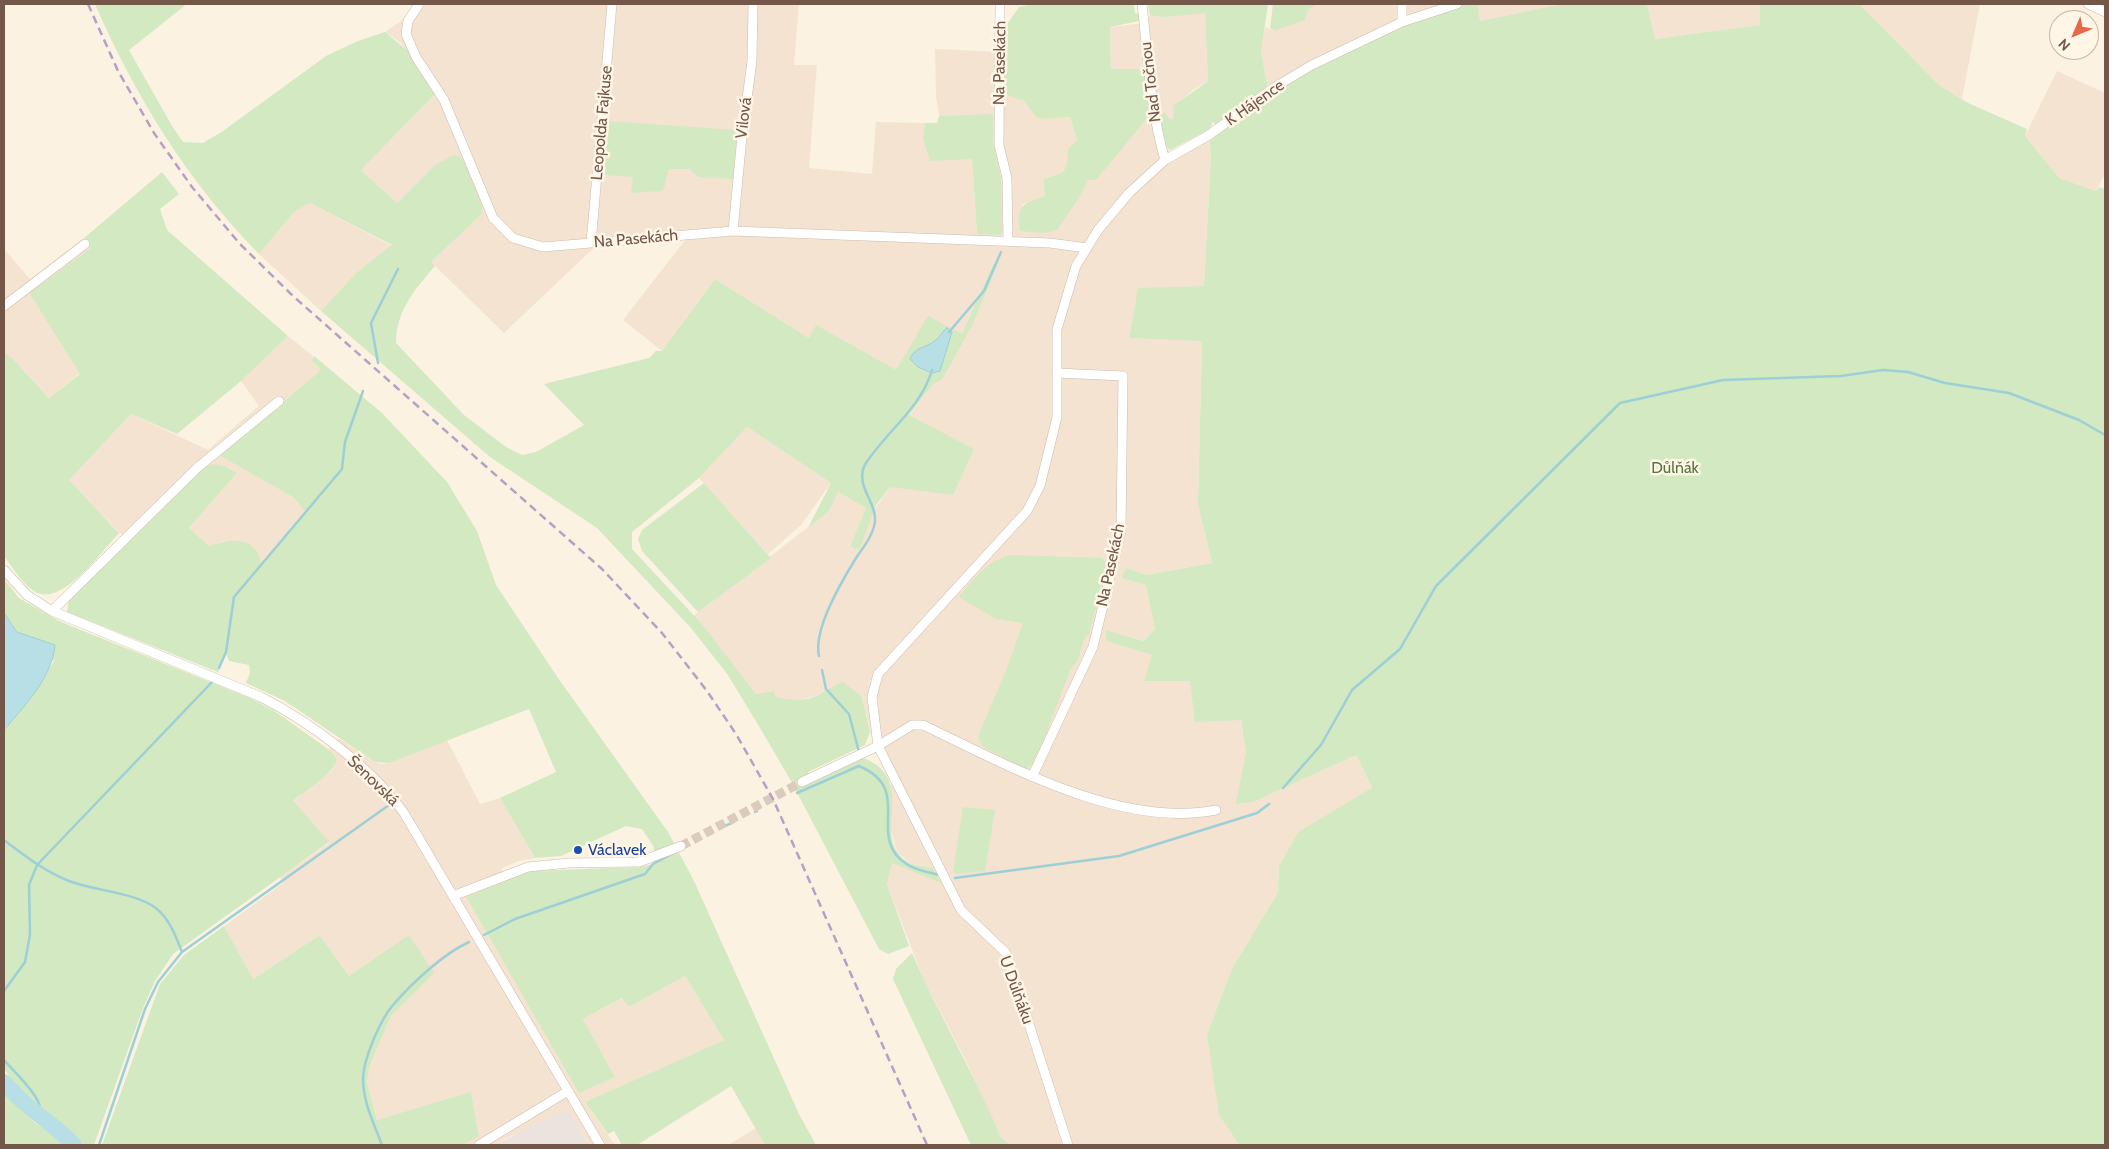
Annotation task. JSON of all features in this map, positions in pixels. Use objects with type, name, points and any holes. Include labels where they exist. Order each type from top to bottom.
[{"type":"street","name":"Na Pasekách","points":[[419,4],[408,21],[406,34],[411,47],[444,100],[461,136],[485,202],[493,218],[513,238],[543,247],[733,231],[1050,243],[1087,248]]},
{"type":"street","name":"Leopolda Fajkuse","points":[[591,243],[612,4]]},
{"type":"street","name":"Vilová","points":[[733,231],[742,136],[752,61],[753,4]]},
{"type":"street","name":"Na Pasekách","points":[[1000,4],[998,145],[1007,178],[1008,242]]},
{"type":"street","name":"Nad Točnou","points":[[1142,4],[1149,84],[1157,132],[1165,160]]},
{"type":"street","points":[[1402,4],[1402,22]]},
{"type":"street","name":"K Hájence","points":[[1087,248],[1098,230],[1129,193],[1165,160],[1208,136],[1275,87],[1312,65],[1402,22],[1457,4]]},
{"type":"street","points":[[2088,4],[2100,8]]},
{"type":"street","points":[[4,306],[86,244]]},
{"type":"street","points":[[878,746],[872,697],[878,674],[1027,510],[1040,486],[1057,417],[1057,329],[1076,266],[1087,248]]},
{"type":"street","name":"Na Pasekách","points":[[1032,777],[1093,647],[1121,531],[1123,376],[1057,373]]},
{"type":"street","points":[[52,612],[197,468],[279,401]]},
{"type":"street","name":"Šenovská","points":[[4,570],[27,595],[52,612],[261,697],[286,710],[312,728],[376,780],[393,797],[454,896],[600,1145]]},
{"type":"street","points":[[802,782],[878,746],[912,726],[923,725],[1032,777],[1083,797],[1141,809],[1197,814],[1216,810]]},
{"type":"street","name":"U Důlňáku","points":[[878,746],[960,910],[1006,953],[1068,1145]]},
{"type":"street","points":[[454,896],[528,867],[569,863],[639,862],[681,846]]},
{"type":"street","points":[[479,1145],[568,1091]]},
{"type":"shaded area","points":[[415,4],[799,4],[794,65],[817,65],[809,168],[872,174],[876,122],[925,123],[923,138],[972,159],[977,234],[1001,176],[993,142],[993,115],[939,116],[936,96],[935,49],[1004,52],[1004,90],[1024,101],[1036,117],[1043,119],[1070,117],[1077,140],[1067,159],[1068,166],[1064,171],[1043,179],[1045,196],[1023,204],[1020,212],[1053,231],[1078,199],[1084,184],[1148,117],[1144,69],[1111,69],[1110,27],[1144,23],[1150,16],[1166,17],[1205,12],[1208,81],[1194,89],[1173,108],[1175,114],[1174,118],[1169,119],[1167,148],[1173,155],[1209,135],[1211,155],[1204,286],[1138,289],[1129,338],[1202,340],[1198,504],[1212,563],[1147,575],[1126,568],[1121,578],[1146,585],[1155,629],[1143,641],[1106,630],[1106,641],[1153,655],[1144,681],[1190,681],[1241,720],[1246,752],[1237,804],[1253,802],[1356,755],[1372,789],[1298,832],[1279,866],[1278,892],[1233,967],[1207,1034],[1240,1145],[1011,1145],[1001,1139],[967,1063],[923,978],[887,884],[892,863],[940,882],[933,868],[910,863],[897,852],[891,829],[891,782],[875,750],[862,697],[832,686],[816,696],[794,701],[776,697],[774,691],[756,694],[693,616],[829,511],[838,492],[866,508],[850,546],[890,487],[974,449],[909,416],[933,384],[942,380],[973,324],[997,266],[993,266],[962,334],[928,317],[896,371],[816,326],[809,338],[715,279],[662,351],[623,320],[689,235],[600,242],[504,333],[431,262],[481,215],[435,165],[397,203],[361,170],[434,95],[401,43],[385,32],[400,22]]},
{"type":"shaded area","points":[[1318,4],[1457,4],[1268,88],[1261,52],[1265,27],[1275,31],[1305,20],[1308,10]]},
{"type":"shaded area","points":[[1478,4],[1564,4],[1564,5],[1480,21]]},
{"type":"shaded area","points":[[1647,4],[1760,4],[1761,25],[1655,39]]},
{"type":"shaded area","points":[[1859,4],[1980,4],[1962,99],[1939,85]]},
{"type":"shaded area","points":[[2057,71],[2105,93],[2105,174],[2096,191],[2059,178],[2025,136]]},
{"type":"shaded area","points":[[310,203],[392,246],[356,273],[321,311],[259,254],[294,212]]},
{"type":"shaded area","points":[[84,238],[92,248],[29,293],[80,373],[49,398],[12,358],[4,352],[4,249],[30,279]]},
{"type":"shaded area","points":[[288,336],[313,356],[311,360],[321,370],[219,454],[293,497],[305,511],[260,564],[224,541],[209,546],[189,528],[237,473],[227,467],[127,540],[68,480],[131,414],[208,450],[259,406],[241,381]]},
{"type":"shaded area","points":[[747,427],[831,483],[801,525],[768,554],[699,478]]},
{"type":"shaded area","points":[[338,738],[381,764],[389,763],[447,740],[480,804],[500,798],[535,858],[519,861],[502,868],[504,881],[466,897],[579,1092],[615,1077],[583,1019],[623,998],[629,1007],[685,976],[724,1040],[585,1102],[615,1145],[589,1145],[569,1112],[507,1138],[495,1145],[463,1145],[479,1135],[471,1093],[377,1120],[367,1083],[369,1069],[391,1016],[433,973],[409,936],[349,976],[320,935],[253,979],[224,926],[283,883],[280,877],[329,843],[293,800],[332,770],[336,756],[328,749]]},
{"type":"shaded area","points":[[562,1111],[569,1112],[589,1145],[495,1145]]},
{"type":"shaded area","points":[[756,1128],[765,1145],[728,1145]]},
{"type":"green space","points":[[95,4],[187,4],[129,50],[183,142],[203,143],[223,131],[326,56],[358,41],[385,32],[409,52],[434,89],[434,95],[361,170],[397,203],[435,165],[454,155],[462,158],[482,205],[481,215],[431,262],[435,266],[420,283],[403,311],[399,321],[396,343],[464,415],[506,447],[522,455],[536,452],[584,425],[544,384],[649,358],[656,351],[662,351],[715,279],[809,338],[816,325],[896,370],[928,316],[962,334],[993,265],[997,266],[973,324],[942,380],[933,384],[909,415],[974,449],[953,495],[890,487],[876,505],[859,550],[850,546],[866,508],[838,492],[829,511],[808,528],[831,483],[747,427],[699,478],[632,532],[632,549],[700,622],[756,694],[774,691],[776,697],[803,700],[843,682],[862,697],[870,732],[865,745],[808,772],[813,782],[860,757],[878,766],[888,779],[892,793],[892,840],[898,853],[910,863],[933,868],[941,883],[892,863],[887,884],[909,946],[888,954],[879,949],[791,781],[763,733],[728,675],[691,628],[597,528],[490,457],[321,311],[356,273],[392,245],[310,203],[294,212],[259,254],[209,198],[165,136],[128,72]]},
{"type":"green space","points":[[1032,4],[1134,4],[1135,13],[1139,14],[1139,21],[1110,27],[1111,69],[1144,69],[1149,111],[1148,117],[1096,180],[1088,180],[1078,199],[1057,230],[1045,233],[1020,231],[1020,210],[1027,203],[1045,196],[1043,179],[1057,174],[1066,168],[1068,149],[1077,140],[1070,117],[1043,119],[1036,117],[1024,101],[1008,95],[1004,90],[1005,27],[1019,7]]},
{"type":"green space","points":[[1148,4],[1268,4],[1261,52],[1268,88],[1215,125],[1213,121],[1211,127],[1206,131],[1170,150],[1165,145],[1158,117],[1165,112],[1169,119],[1174,118],[1173,106],[1208,81],[1205,13],[1166,17],[1150,16]]},
{"type":"green space","points":[[1273,4],[1318,4],[1308,10],[1305,20],[1275,31],[1270,28]]},
{"type":"green space","name":"Důlňák","points":[[1457,4],[1478,4],[1480,21],[1564,4],[1647,4],[1655,39],[1760,25],[1760,4],[1859,4],[1939,85],[1968,103],[2027,129],[2025,136],[2059,178],[2096,191],[2099,187],[2105,189],[2105,1145],[1240,1145],[1219,1115],[1207,1034],[1233,967],[1278,892],[1279,866],[1298,832],[1372,788],[1356,755],[1253,802],[1236,804],[1246,752],[1241,720],[1195,722],[1190,681],[1144,681],[1152,655],[1106,641],[1106,630],[1143,641],[1155,629],[1146,585],[1121,578],[1126,568],[1147,575],[1212,563],[1198,504],[1202,341],[1129,338],[1138,288],[1204,286],[1211,155],[1209,135],[1252,104],[1344,49]]},
{"type":"green space","points":[[993,114],[993,142],[1001,176],[1002,235],[977,234],[972,159],[930,161],[923,138],[925,123],[937,123],[939,116]]},
{"type":"green space","points":[[607,121],[737,130],[733,179],[698,177],[690,169],[669,169],[664,188],[661,191],[631,193],[633,177],[603,175]]},
{"type":"green space","points":[[162,172],[179,194],[160,209],[167,230],[288,336],[241,381],[177,434],[131,414],[69,480],[119,533],[82,574],[71,583],[59,591],[48,594],[38,593],[23,582],[4,556],[4,352],[12,358],[49,398],[80,374],[29,293],[91,248],[84,238]]},
{"type":"green space","points":[[314,356],[382,413],[447,482],[477,531],[496,585],[558,678],[668,832],[694,881],[799,1114],[816,1145],[765,1145],[731,1086],[637,1145],[618,1145],[621,1143],[614,1131],[608,1134],[585,1102],[724,1040],[685,976],[629,1007],[622,998],[583,1019],[615,1077],[579,1093],[466,897],[529,871],[640,867],[653,864],[654,847],[642,829],[626,826],[561,856],[535,858],[500,798],[556,772],[529,709],[389,763],[375,762],[285,701],[246,683],[250,673],[249,665],[229,661],[226,653],[218,672],[67,612],[69,600],[204,466],[222,465],[237,473],[189,528],[209,546],[228,541],[247,543],[257,552],[261,563],[305,511],[293,497],[219,455],[321,370],[311,360]]},
{"type":"green space","points":[[704,483],[771,558],[698,612],[642,551],[638,539],[642,530]]},
{"type":"green space","points":[[1010,555],[1102,558],[1108,565],[1089,633],[1083,641],[1078,660],[1070,670],[1036,761],[1026,769],[983,747],[978,737],[1007,668],[1023,623],[996,619],[959,597],[988,566]]},
{"type":"green space","points":[[4,579],[19,598],[61,622],[250,698],[273,710],[328,749],[336,758],[332,769],[326,775],[293,800],[329,842],[173,954],[155,981],[143,1008],[94,1145],[82,1145],[52,1115],[13,1083],[4,1068],[4,730],[31,698],[54,661],[17,631],[4,613]]},
{"type":"green space","points":[[963,807],[995,810],[985,871],[956,874],[953,872]]},
{"type":"green space","points":[[224,926],[253,979],[320,935],[349,976],[409,935],[434,973],[391,1016],[369,1068],[367,1083],[377,1120],[471,1092],[479,1136],[463,1145],[102,1145],[160,984],[184,955]]},
{"type":"green space","points":[[912,953],[1001,1138],[1011,1145],[971,1145],[893,979],[896,969]]},
{"type":"green space","points":[[4,1091],[34,1122],[66,1145],[4,1145]]},
{"type":"water","points":[[947,328],[952,332],[940,371],[932,373],[918,367],[910,359],[912,355],[918,349],[936,340]]},
{"type":"water","points":[[4,613],[17,632],[55,645],[49,669],[43,680],[29,701],[4,730]]},
{"type":"waterway","points":[[949,332],[984,291],[1001,252]]},
{"type":"waterway","points":[[378,363],[371,323],[398,269]]},
{"type":"waterway","points":[[819,656],[818,645],[824,619],[850,568],[873,531],[875,514],[862,478],[866,463],[874,451],[912,408],[927,384],[932,370]]},
{"type":"waterway","points":[[1283,788],[1321,745],[1352,690],[1400,649],[1436,586],[1620,403],[1723,380],[1841,376],[1883,370],[1908,372],[1945,383],[2009,393],[2079,420],[2105,435]]},
{"type":"waterway","points":[[219,668],[226,652],[234,597],[342,469],[345,442],[363,391]]},
{"type":"waterway","points":[[822,670],[826,689],[849,714],[859,752]]},
{"type":"waterway","points":[[4,991],[25,962],[30,935],[29,885],[37,865],[214,680]]},
{"type":"waterway","points":[[797,793],[859,766],[875,775],[883,785],[887,797],[888,834],[891,846],[898,857],[912,867],[940,875]]},
{"type":"waterway","points":[[955,878],[1119,856],[1257,813],[1269,804]]},
{"type":"waterway","points":[[182,952],[389,805]]},
{"type":"waterway","name":"U Důlňáku","points":[[722,827],[732,823]]},
{"type":"waterway","points":[[4,840],[35,863],[69,881],[127,895],[148,903],[166,918],[182,952],[158,982],[145,1009],[99,1145]]},
{"type":"waterway","points":[[484,935],[515,919],[645,874],[653,864],[670,855]]},
{"type":"waterway","points":[[382,1145],[369,1113],[363,1088],[364,1071],[373,1040],[388,1012],[409,988],[439,961],[469,942]]},
{"type":"waterway","points":[[4,1060],[34,1094],[41,1109],[40,1116]]},
{"type":"waterway","points":[[4,1082],[20,1099],[74,1145]]},
{"type":"tunnel","points":[[681,846],[802,782]]},
{"type":"railway","points":[[88,4],[118,71],[154,133],[192,187],[240,244],[293,296],[602,569],[662,633],[707,691],[736,734],[773,799],[927,1145]]},
{"type":"place","name":"Václavek","points":[[578,850]]}]
